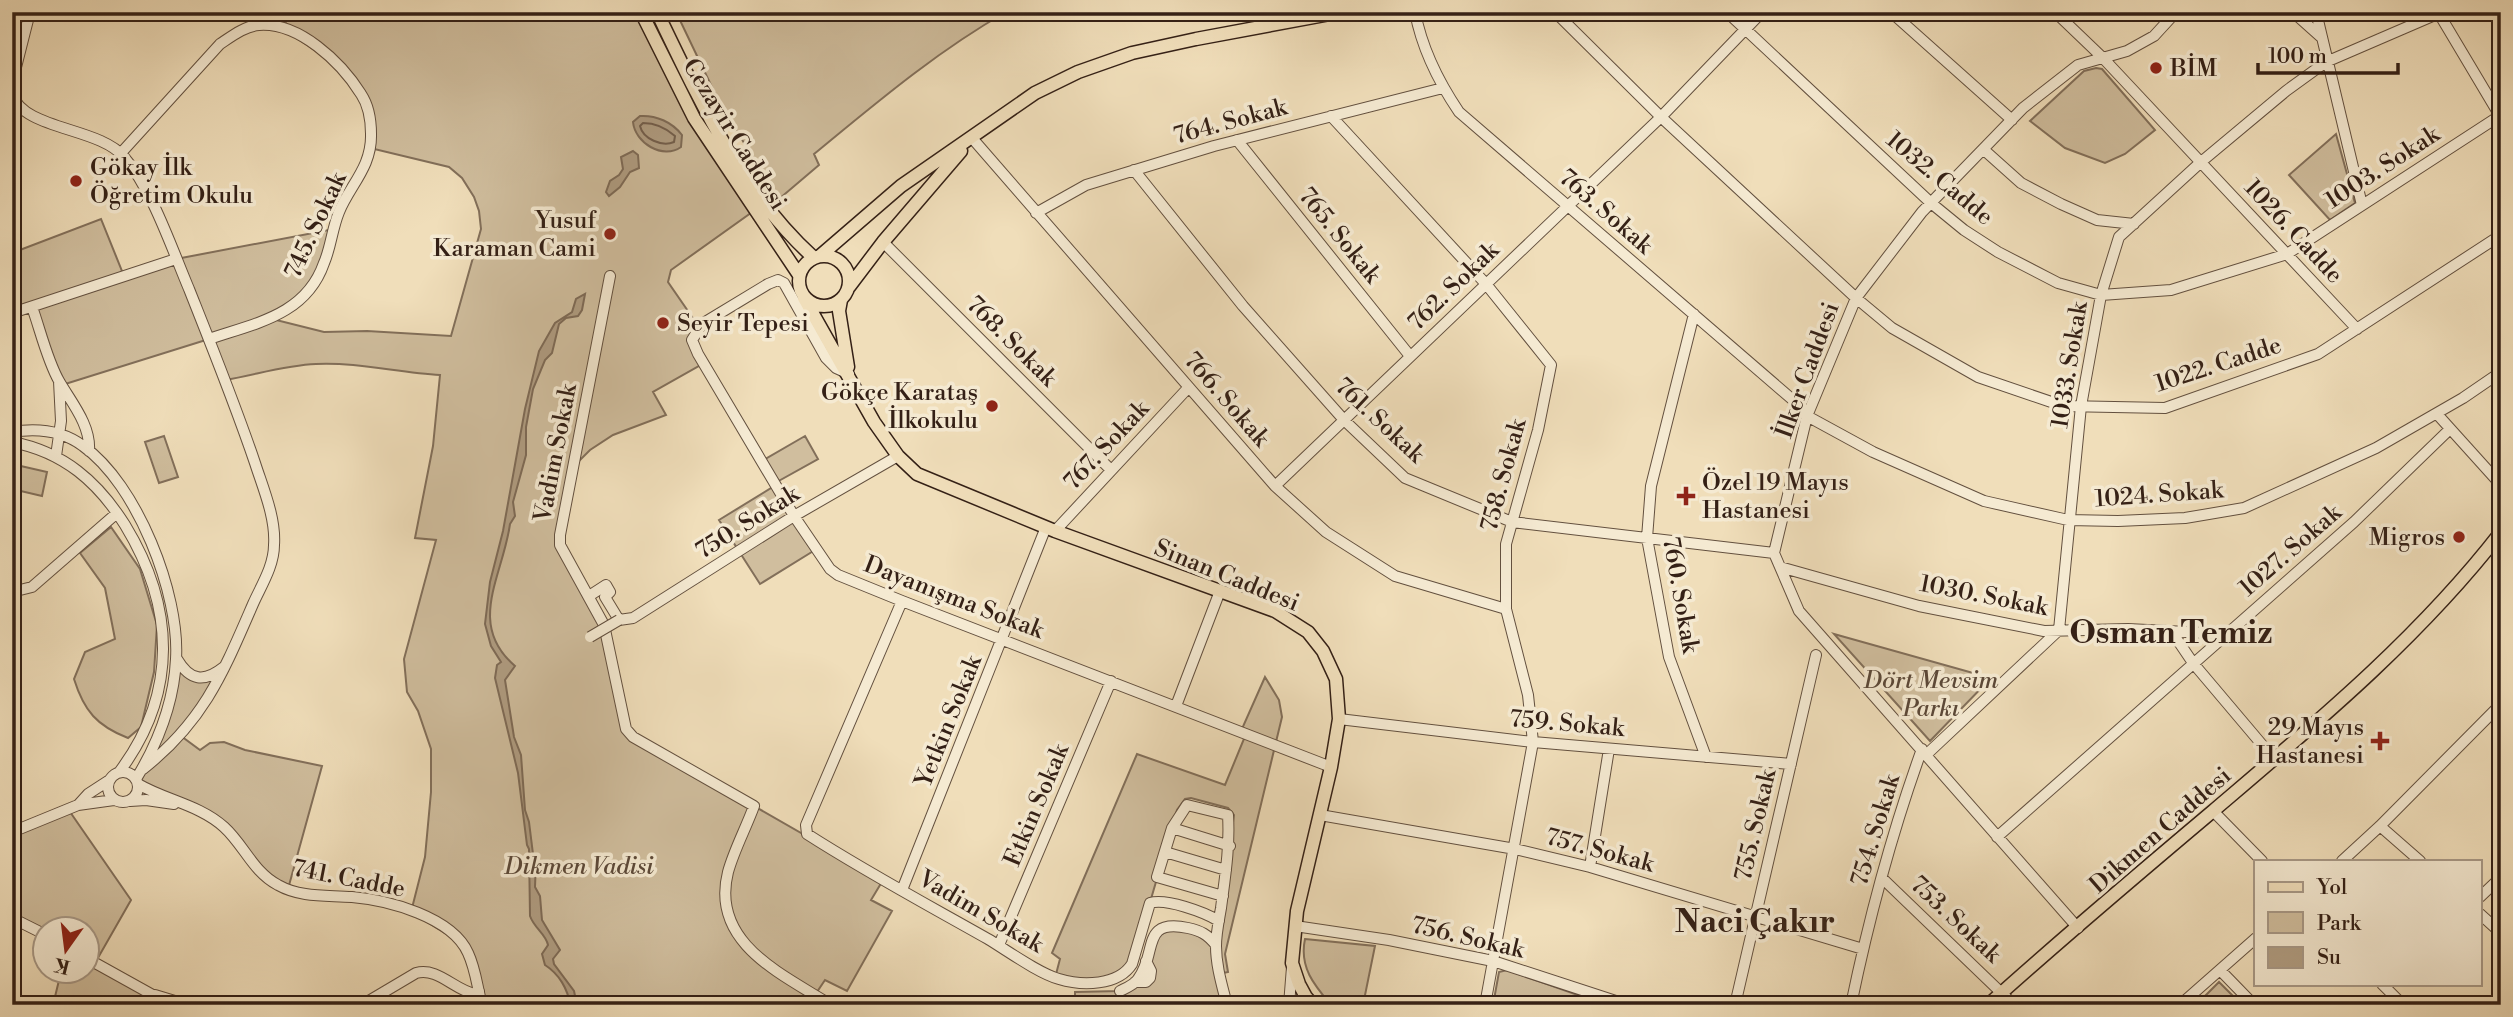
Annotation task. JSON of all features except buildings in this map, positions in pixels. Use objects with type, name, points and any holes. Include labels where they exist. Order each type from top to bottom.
[{"type":"main road","name":"Cezayir Caddesi","points":[[641,12],[694,118],[756,202],[793,239],[817,256]]},
{"type":"main road","name":"Cezayir Caddesi","points":[[657,12],[706,113],[799,275]]},
{"type":"main road","points":[[972,138],[883,242],[841,300],[826,306],[811,303],[804,298],[798,283],[802,268],[901,186],[1035,93],[1078,72],[1132,53],[1341,12]]},
{"type":"main road","points":[[817,256],[829,256],[843,264],[849,286]]},
{"type":"main road","name":"Sinan Caddesi","points":[[804,298],[874,422],[898,456],[917,474],[1050,529],[1275,611],[1308,632],[1323,650],[1333,669],[1340,702],[1339,719],[1331,767],[1295,926],[1292,963],[1299,984],[1313,1005]]},
{"type":"main road","name":"Sinan Caddesi","points":[[841,300],[839,311],[849,374]]},
{"type":"main road","name":"Dikmen Caddesi","points":[[1988,1005],[2324,718],[2414,629],[2501,532]]},
{"type":"street","points":[[12,83],[30,12]]},
{"type":"street","name":"763. Sokak","points":[[1415,12],[1419,31],[1443,88],[1459,112],[1793,400],[1807,416]]},
{"type":"street","name":"İlker Caddesi","points":[[1555,12],[1661,117],[1856,298],[1807,416],[1774,553]]},
{"type":"street","name":"1032. Cadde","points":[[1727,12],[1964,230],[2028,269],[2058,283],[2101,295],[2171,290],[2287,254]]},
{"type":"street","name":"762. Sokak","points":[[1275,486],[1661,117],[1762,12]]},
{"type":"street","points":[[1891,12],[2012,120]]},
{"type":"street","name":"1026. Cadde","points":[[2055,12],[2103,58],[2357,329]]},
{"type":"street","points":[[1856,298],[1931,202],[2012,120],[2078,65],[2127,51],[2154,36],[2176,12]]},
{"type":"street","points":[[2293,12],[2321,37]]},
{"type":"street","points":[[2316,12],[2362,205]]},
{"type":"street","points":[[2440,13],[2500,116]]},
{"type":"street","name":"1033. Sokak","points":[[2059,630],[2081,407],[2101,295],[2119,237],[2200,162],[2286,91],[2326,62],[2440,13]]},
{"type":"street","name":"745. Sokak","points":[[121,153],[220,44],[257,25],[275,26],[296,33],[340,67],[362,95],[370,115],[372,138],[367,160],[340,210],[317,280],[294,306],[273,317],[209,339]]},
{"type":"street","name":"764. Sokak","points":[[1036,213],[1087,185],[1134,170],[1237,140],[1443,88]]},
{"type":"street","points":[[13,100],[31,116],[86,135],[121,153],[136,173],[176,259],[238,411],[272,522],[275,544],[269,568],[216,687],[184,732],[143,769]]},
{"type":"street","name":"758. Sokak","points":[[1331,116],[1486,284],[1550,365],[1538,430],[1506,544],[1506,609],[1528,695],[1533,742],[1485,1005]]},
{"type":"street","name":"1003. Sokak","points":[[2287,254],[2500,116]]},
{"type":"street","name":"766. Sokak","points":[[972,138],[1275,486],[1326,532],[1395,576],[1506,609]]},
{"type":"street","name":"765. Sokak","points":[[1237,140],[1410,356]]},
{"type":"street","points":[[1983,149],[2021,183],[2061,204],[2097,220],[2134,223]]},
{"type":"street","name":"761. Sokak","points":[[1134,170],[1243,306],[1344,420],[1405,478],[1512,523],[1774,553]]},
{"type":"street","name":"1022. Cadde","points":[[1856,298],[1892,328],[1978,377],[2063,406],[2165,408],[2318,354],[2501,235]]},
{"type":"street","name":"768. Sokak","points":[[883,242],[1111,470]]},
{"type":"street","points":[[12,313],[176,259]]},
{"type":"street","name":"Vadim Sokak","points":[[610,276],[560,545],[604,625],[626,729],[633,737],[754,806],[728,872],[726,895],[736,933],[758,960],[831,1005]]},
{"type":"street","name":"Dayanışma Sokak","points":[[849,374],[836,368],[826,358],[784,283],[778,280],[702,324],[692,340],[794,516],[830,569],[838,575],[1331,767]]},
{"type":"street","points":[[32,307],[59,380],[70,396],[90,445],[84,460],[73,466]]},
{"type":"street","name":"760. Sokak","points":[[1693,314],[1651,486],[1647,538],[1669,657],[1706,757]]},
{"type":"street","name":"1024. Sokak","points":[[1807,416],[1873,452],[1984,501],[2068,521],[2185,518],[2244,508],[2376,448],[2437,414],[2501,372]]},
{"type":"street","points":[[56,456],[61,412],[59,380]]},
{"type":"street","name":"767. Sokak","points":[[1050,529],[1111,470],[1188,388]]},
{"type":"street","points":[[2437,414],[2501,485]]},
{"type":"street","points":[[12,432],[36,429],[59,434],[82,445],[115,480],[153,547],[172,606],[177,658],[161,728],[137,781],[137,794],[129,801],[114,800],[78,805],[12,832]]},
{"type":"street","name":"1027. Sokak","points":[[1997,837],[2354,522],[2450,429]]},
{"type":"street","points":[[12,442],[56,456],[96,485],[117,513],[143,558],[156,590],[163,647],[161,678],[150,723],[136,750],[120,772]]},
{"type":"street","name":"750. Sokak","points":[[590,637],[620,620],[633,618],[794,516],[898,456]]},
{"type":"street","points":[[12,592],[32,587],[117,513]]},
{"type":"street","name":"Yetkin Sokak","points":[[902,890],[1050,529]]},
{"type":"street","points":[[1774,553],[1799,611],[2078,928]]},
{"type":"street","name":"1030. Sokak","points":[[1780,567],[1919,606],[2044,631],[2127,629],[2226,634]]},
{"type":"street","points":[[589,596],[606,585],[610,592],[605,597],[620,620]]},
{"type":"street","points":[[1176,706],[1220,591]]},
{"type":"street","name":"Vadim Sokak","points":[[902,600],[806,825],[807,834],[1062,980],[1097,982],[1113,980],[1127,972],[1132,964],[1150,903],[1159,900],[1219,921]]},
{"type":"street","points":[[1924,752],[2059,630]]},
{"type":"street","points":[[2172,632],[2193,663],[2275,760]]},
{"type":"street","name":"755. Sokak","points":[[1735,1005],[1816,655]]},
{"type":"street","points":[[177,658],[187,673],[196,677],[205,678],[215,674],[227,664]]},
{"type":"street","name":"Etkin Sokak","points":[[999,945],[1111,681]]},
{"type":"street","points":[[2343,860],[2380,827],[2501,704]]},
{"type":"street","name":"759. Sokak","points":[[1339,719],[1533,742],[1791,764]]},
{"type":"street","points":[[1590,867],[1609,748]]},
{"type":"street","name":"754. Sokak","points":[[1851,1005],[1863,949],[1903,800],[1924,752]]},
{"type":"street","points":[[78,805],[114,774],[129,772],[137,781]]},
{"type":"street","points":[[108,781],[108,791],[114,800]]},
{"type":"street","name":"741. Cadde","points":[[137,781],[202,812],[226,828],[254,866],[278,886],[307,895],[369,899],[443,925],[458,938],[468,952],[482,1005]]},
{"type":"street","name":"741. Cadde","points":[[129,801],[138,799],[185,806]]},
{"type":"street","points":[[1223,896],[1157,877],[1172,828],[1187,805],[1228,815],[1230,846],[1226,870],[1223,896],[1216,944],[1219,974],[1227,1005]]},
{"type":"street","points":[[2213,811],[2261,860]]},
{"type":"street","name":"757. Sokak","points":[[1320,816],[1515,849],[1590,867],[1863,949]]},
{"type":"street","points":[[2380,827],[2419,860]]},
{"type":"street","points":[[1172,828],[1230,846]]},
{"type":"street","points":[[1165,852],[1226,870]]},
{"type":"street","name":"753. Sokak","points":[[1882,877],[2014,1005]]},
{"type":"street","points":[[2482,895],[2501,877]]},
{"type":"street","points":[[2482,916],[2501,933]]},
{"type":"street","points":[[12,918],[32,928]]},
{"type":"street","points":[[1120,990],[1135,982],[1146,982],[1150,978],[1151,971],[1146,961],[1154,935],[1161,928],[1168,926],[1201,931],[1216,944]]},
{"type":"street","name":"756. Sokak","points":[[1295,926],[1389,940],[1493,961],[1628,1005]]},
{"type":"street","points":[[2180,1005],[2254,940]]},
{"type":"street","points":[[1289,1005],[1292,963]]},
{"type":"street","points":[[102,967],[151,994],[188,1005]]},
{"type":"street","points":[[2220,970],[2254,1005]]},
{"type":"street","points":[[362,1005],[426,971],[468,993],[475,994],[479,991]]},
{"type":"street","points":[[2384,986],[2403,1005]]},
{"type":"street","points":[[151,994],[163,1005]]},
{"type":"green space","name":"Dikmen Vadisi","points":[[290,12],[641,12],[694,118],[755,210],[671,270],[668,282],[699,327],[692,340],[704,363],[653,392],[666,415],[613,435],[590,450],[574,466],[560,535],[596,608],[626,729],[883,880],[871,900],[892,911],[847,991],[825,980],[815,995],[831,1005],[482,1005],[464,945],[411,912],[425,857],[431,792],[431,749],[418,711],[407,692],[404,659],[436,540],[415,538],[433,446],[440,375],[316,364],[225,380],[209,339],[62,385],[32,307],[12,313],[12,253],[101,219],[124,276],[176,259],[334,229],[317,280],[276,320],[324,332],[367,331],[451,336],[481,229],[474,197],[462,178],[449,167],[370,148],[370,115],[340,67],[283,29]]},
{"type":"green space","points":[[676,12],[1006,12],[931,61],[837,135],[814,154],[819,165],[779,199],[721,106]]},
{"type":"green space","points":[[2102,69],[2155,130],[2125,154],[2105,163],[2065,148],[2030,121],[2084,71]]},
{"type":"green space","points":[[2336,134],[2355,203],[2330,220],[2289,175]]},
{"type":"green space","points":[[164,436],[178,477],[159,483],[145,442]]},
{"type":"green space","points":[[805,436],[818,459],[775,483],[762,461]]},
{"type":"green space","points":[[12,464],[47,472],[42,496],[12,489]]},
{"type":"green space","points":[[776,485],[815,550],[760,584],[719,520]]},
{"type":"green space","points":[[111,527],[140,569],[157,625],[154,672],[141,727],[128,738],[108,728],[93,716],[82,700],[74,679],[85,652],[115,639],[105,588],[80,553]]},
{"type":"green space","name":"Dört Mevsim Parkı","points":[[1834,634],[1991,678],[1930,741]]},
{"type":"green space","points":[[227,664],[181,736],[200,750],[210,743],[224,742],[245,750],[322,766],[288,889],[278,885],[226,828],[138,784],[176,669],[196,677]]},
{"type":"green space","points":[[1265,677],[1279,700],[1282,717],[1225,954],[1228,972],[1219,974],[1227,1005],[1055,1005],[1066,997],[1075,996],[1075,992],[1120,991],[1139,978],[1154,935],[1179,927],[1216,944],[1234,815],[1228,808],[1191,798],[1185,799],[1177,810],[1132,964],[1113,980],[1055,978],[1060,959],[1052,953],[1137,754],[1225,785],[1246,734],[1241,731]]},
{"type":"green space","points":[[68,809],[131,900],[102,951],[102,916],[32,916],[32,925],[12,918],[12,832]]},
{"type":"green space","points":[[1305,939],[1375,946],[1363,1005],[1331,1005],[1309,975],[1304,958]]},
{"type":"green space","points":[[102,967],[151,994],[188,1005],[53,1005],[58,986],[102,986]]},
{"type":"green space","points":[[1507,970],[1606,1005],[1493,1005],[1499,972]]},
{"type":"green space","points":[[2219,982],[2242,1005],[2196,1005]]},
{"type":"water","points":[[640,116],[658,118],[673,126],[682,135],[681,147],[666,152],[644,143],[633,122]]},
{"type":"water","points":[[633,151],[638,155],[639,168],[630,172],[620,187],[609,196],[606,192],[610,181],[623,169],[621,157]]},
{"type":"water","points":[[585,294],[578,316],[566,318],[559,324],[552,353],[545,360],[533,389],[526,427],[526,455],[513,502],[515,516],[510,524],[490,616],[500,650],[515,666],[505,680],[514,737],[521,755],[525,810],[536,861],[535,887],[540,896],[542,920],[560,950],[553,959],[554,964],[574,991],[577,1005],[570,1005],[562,982],[545,965],[542,954],[548,945],[547,941],[530,916],[529,849],[518,773],[495,678],[497,665],[501,662],[491,646],[485,624],[490,582],[503,531],[525,409],[539,351],[555,323],[572,312],[576,299]]},
{"type":"place","name":"BİM","points":[[2156,68]]},
{"type":"place","name":"Gökay İlk Öğretim Okulu","points":[[76,181]]},
{"type":"place","name":"Yusuf Karaman Cami","points":[[610,234]]},
{"type":"place","name":"Seyir Tepesi","points":[[663,323]]},
{"type":"place","name":"Gökçe Karataş İlkokulu","points":[[992,406]]},
{"type":"place","name":"Özel 19 Mayıs Hastanesi","points":[[1686,496]]},
{"type":"place","name":"Migros","points":[[2459,537]]},
{"type":"place","name":"29 Mayıs Hastanesi","points":[[2380,741]]},
{"type":"district","name":"Osman Temiz","points":[[2171,632]]},
{"type":"district","name":"Naci Çakır","points":[[1755,921]]}]
